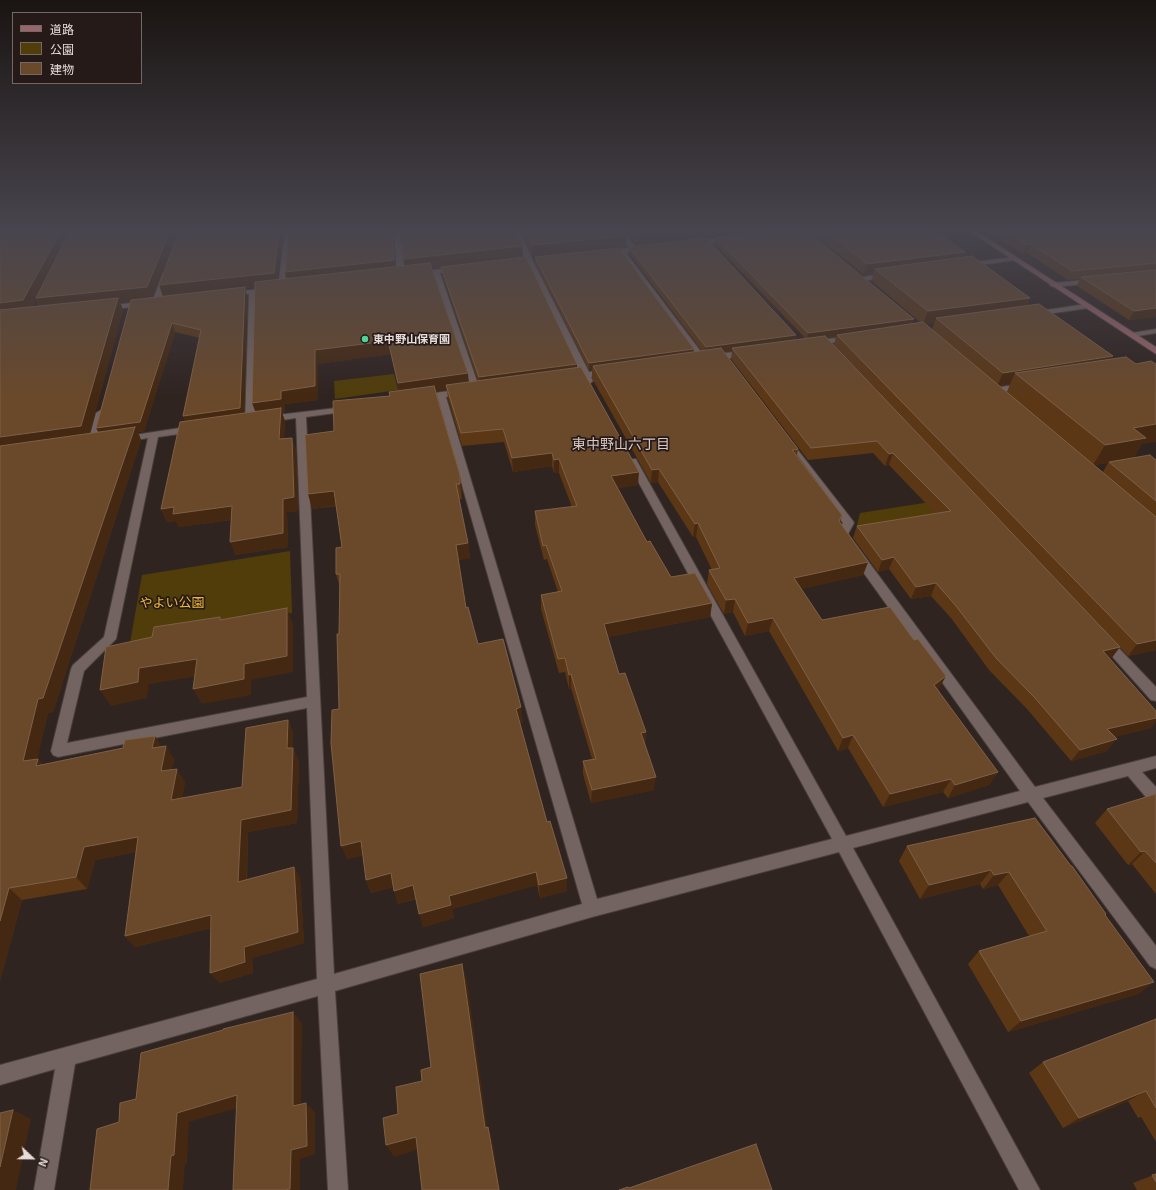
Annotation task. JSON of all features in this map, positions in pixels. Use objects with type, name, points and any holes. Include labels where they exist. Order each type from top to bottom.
[{"type":"street","points":[[100,308],[128,309],[160,302],[164,287]]},
{"type":"street","points":[[223,295],[286,288],[286,287]]},
{"type":"street","points":[[410,400],[479,390],[441,287]]},
{"type":"street","points":[[541,287],[593,390]]},
{"type":"street","points":[[646,287],[698,360],[759,351]]},
{"type":"street","points":[[1055,287],[1156,351]]},
{"type":"street","points":[[253,292],[247,422],[363,406]]},
{"type":"street","points":[[1023,315],[1086,306]]},
{"type":"street","points":[[1132,335],[1156,331]]},
{"type":"street","points":[[803,344],[862,337]]},
{"type":"street","points":[[825,342],[836,353]]},
{"type":"street","points":[[723,356],[732,369]]},
{"type":"street","points":[[562,379],[616,371]]},
{"type":"street","points":[[1007,401],[992,388],[1033,385]]},
{"type":"street","points":[[441,395],[592,909]]},
{"type":"street","points":[[93,443],[103,405]]},
{"type":"street","points":[[301,415],[326,985],[338,1190]]},
{"type":"street","points":[[116,440],[206,428]]},
{"type":"street","points":[[779,431],[849,523],[842,534],[1031,794],[1156,960]]},
{"type":"street","points":[[154,435],[110,639],[78,668],[58,751],[314,701]]},
{"type":"street","points":[[628,452],[1030,1190]]},
{"type":"street","points":[[1096,632],[1156,696]]},
{"type":"street","points":[[0,1075],[326,985],[592,909],[1156,762]]},
{"type":"street","points":[[1131,769],[1156,798]]},
{"type":"street","points":[[44,1190],[67,1056]]},
{"type":"green space","points":[[394,374],[398,390],[335,399],[334,381]]},
{"type":"green space","points":[[956,498],[972,514],[855,533],[860,513]]},
{"type":"green space","name":"やよい公園","points":[[290,551],[292,613],[130,643],[142,575]]},
{"type":"building","points":[[0,287],[30,287],[23,300],[0,303]]},
{"type":"building","points":[[42,287],[147,287],[147,287],[36,298]]},
{"type":"building","points":[[245,287],[240,408],[183,416],[201,330],[172,323],[140,422],[96,428],[131,300]]},
{"type":"building","points":[[255,287],[438,287],[468,373],[398,383],[388,341],[315,350],[315,386],[281,391],[281,399],[252,403]]},
{"type":"building","points":[[448,287],[540,287],[577,364],[479,377]]},
{"type":"building","points":[[550,287],[648,287],[694,349],[589,363]]},
{"type":"building","points":[[659,287],[751,287],[796,335],[706,347]]},
{"type":"building","points":[[763,287],[875,287],[914,319],[808,333]]},
{"type":"building","points":[[897,287],[1014,287],[1030,298],[928,311]]},
{"type":"building","points":[[1096,287],[1156,287],[1156,308],[1134,311]]},
{"type":"building","points":[[118,298],[81,426],[0,437],[0,310]]},
{"type":"building","points":[[1039,304],[1113,356],[1003,373],[936,318]]},
{"type":"building","points":[[923,322],[1156,517],[1156,640],[1137,644],[837,335]]},
{"type":"building","points":[[825,336],[1120,647],[1103,651],[1156,711],[1156,718],[1107,729],[1117,739],[1080,750],[1035,698],[996,658],[956,606],[936,583],[916,587],[894,557],[882,560],[857,526],[951,511],[893,453],[889,454],[877,441],[811,448],[732,348]]},
{"type":"building","points":[[721,348],[798,449],[792,450],[842,515],[839,521],[868,562],[794,578],[822,620],[890,607],[914,640],[918,639],[946,676],[934,685],[998,772],[955,785],[951,779],[890,794],[853,735],[843,738],[773,618],[748,623],[735,599],[726,600],[709,570],[720,568],[698,523],[695,524],[659,469],[652,470],[593,366]]},
{"type":"building","points":[[1126,357],[1136,364],[1151,361],[1156,364],[1156,424],[1133,428],[1146,438],[1105,445],[1015,373]]},
{"type":"building","points":[[581,367],[639,472],[611,476],[647,542],[650,541],[671,577],[695,573],[712,603],[604,624],[619,674],[625,673],[646,732],[641,733],[656,777],[592,790],[583,761],[596,759],[565,658],[558,659],[541,595],[562,591],[546,545],[543,546],[535,511],[577,506],[559,459],[554,460],[552,453],[512,458],[503,429],[461,433],[446,385]]},
{"type":"building","points":[[434,386],[460,475],[460,484],[456,484],[468,543],[456,545],[466,608],[468,607],[478,644],[503,639],[521,707],[516,709],[547,822],[550,821],[567,878],[539,885],[536,872],[449,896],[451,905],[419,914],[413,885],[394,891],[391,873],[366,880],[361,841],[341,846],[331,743],[332,710],[339,709],[337,634],[339,634],[340,574],[336,574],[336,548],[342,547],[334,491],[308,494],[305,435],[334,431],[333,401],[390,396],[389,392]]},
{"type":"building","points":[[281,408],[279,439],[292,438],[294,497],[283,499],[283,533],[230,542],[232,506],[173,514],[174,507],[161,509],[180,422]]},
{"type":"building","points":[[135,427],[43,698],[38,699],[23,761],[38,759],[36,766],[123,748],[125,740],[155,736],[152,748],[166,746],[161,771],[177,769],[171,800],[242,787],[246,728],[288,720],[287,748],[293,748],[291,810],[241,820],[238,882],[294,867],[298,932],[244,947],[245,962],[210,973],[211,915],[125,936],[138,837],[84,847],[76,877],[9,888],[0,921],[0,446]]},
{"type":"building","points":[[1150,455],[1156,460],[1156,501],[1109,462]]},
{"type":"building","points":[[287,608],[287,656],[244,664],[244,679],[193,689],[197,659],[139,668],[138,682],[100,690],[106,647],[152,637],[154,627],[220,617],[220,620]]},
{"type":"building","points":[[1156,794],[1156,863],[1145,851],[1141,852],[1107,809]]},
{"type":"building","points":[[1035,818],[1072,866],[1106,914],[1105,915],[1154,982],[1021,1021],[979,951],[1047,931],[1009,872],[994,875],[991,870],[929,885],[907,846]]},
{"type":"building","points":[[462,964],[485,1128],[488,1127],[499,1190],[422,1190],[416,1137],[386,1145],[383,1118],[398,1114],[396,1087],[422,1081],[421,1070],[431,1067],[420,974]]},
{"type":"building","points":[[293,1012],[293,1106],[306,1103],[307,1146],[291,1150],[290,1189],[233,1190],[237,1095],[177,1113],[174,1155],[171,1156],[168,1190],[90,1190],[97,1129],[119,1122],[120,1103],[136,1099],[141,1053],[223,1029]]},
{"type":"building","points":[[1156,1019],[1156,1108],[1146,1091],[1079,1118],[1043,1062]]},
{"type":"building","points":[[13,1110],[0,1167],[0,1113]]},
{"type":"building","points":[[756,1144],[772,1190],[619,1190],[629,1188]]},
{"type":"building","points":[[1156,1174],[1156,1182],[1152,1175]]},
{"type":"place","name":"東中野山保育園","points":[[365,339]]},
{"type":"district","name":"東中野山六丁目","points":[[621,444]]}]
